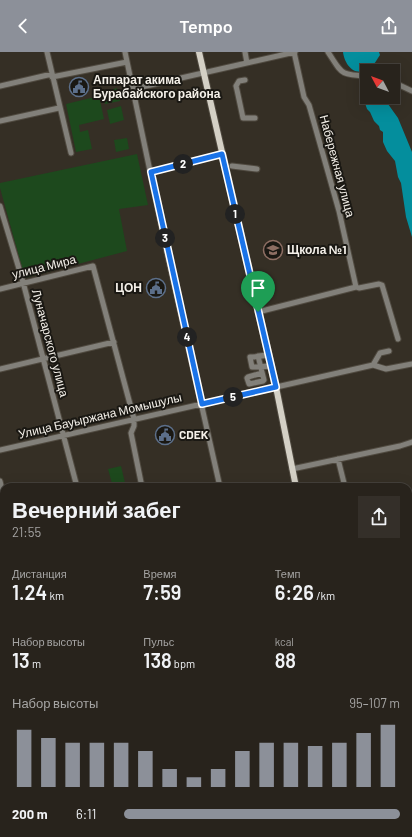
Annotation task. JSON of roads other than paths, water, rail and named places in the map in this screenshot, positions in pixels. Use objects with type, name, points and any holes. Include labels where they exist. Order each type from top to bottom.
[{"type":"main road","points":[[199,52],[276,387],[295,483]]},
{"type":"street","points":[[47,52],[59,108],[71,152]]},
{"type":"street","points":[[125,52],[219,483]]},
{"type":"street","points":[[245,52],[247,63]]},
{"type":"street","points":[[134,89],[294,52]]},
{"type":"street","name":"Набережная улица","points":[[294,52],[304,98],[309,105],[339,211],[356,287]]},
{"type":"street","points":[[328,52],[337,68],[342,72],[352,76],[360,76]]},
{"type":"street","points":[[0,86],[127,62]]},
{"type":"street","points":[[245,80],[239,81],[236,86],[243,118],[255,118]]},
{"type":"street","points":[[400,85],[412,91]]},
{"type":"street","points":[[0,122],[59,108]]},
{"type":"street","points":[[151,172],[222,154]]},
{"type":"street","points":[[232,166],[258,169]]},
{"type":"street","name":"Луначарского улица","points":[[0,206],[23,282],[76,483]]},
{"type":"street","name":"улица Мира","points":[[0,289],[23,282],[93,266],[114,342]]},
{"type":"street","points":[[258,312],[356,287],[359,288],[379,284],[382,285],[398,339]]},
{"type":"street","points":[[0,369],[114,342],[134,419],[131,433],[141,483]]},
{"type":"street","points":[[388,351],[380,353],[373,365],[386,370],[412,364]]},
{"type":"street","points":[[268,355],[250,358],[252,367],[270,366]]},
{"type":"street","points":[[258,356],[262,373]]},
{"type":"street","name":"Улица Бауыржана Момышулы","points":[[0,450],[373,365]]},
{"type":"street","points":[[292,469],[400,446],[412,442]]},
{"type":"street","points":[[338,459],[344,483]]},
{"type":"water","points":[[343,52],[379,52],[380,55],[374,64],[360,64],[360,72],[349,67]]},
{"type":"water","points":[[365,104],[388,104],[398,118],[412,152],[412,237],[406,217],[401,183],[398,177],[395,161],[387,151],[383,142],[383,132],[380,130],[379,126],[374,121]]},
{"type":"place","name":"Аппарат акима Бурабайского района","points":[[79,87]]},
{"type":"place","name":"Щкола №1","points":[[273,250]]},
{"type":"place","name":"ЦОН","points":[[156,288]]},
{"type":"place","name":"CDEK","points":[[165,435]]}]
